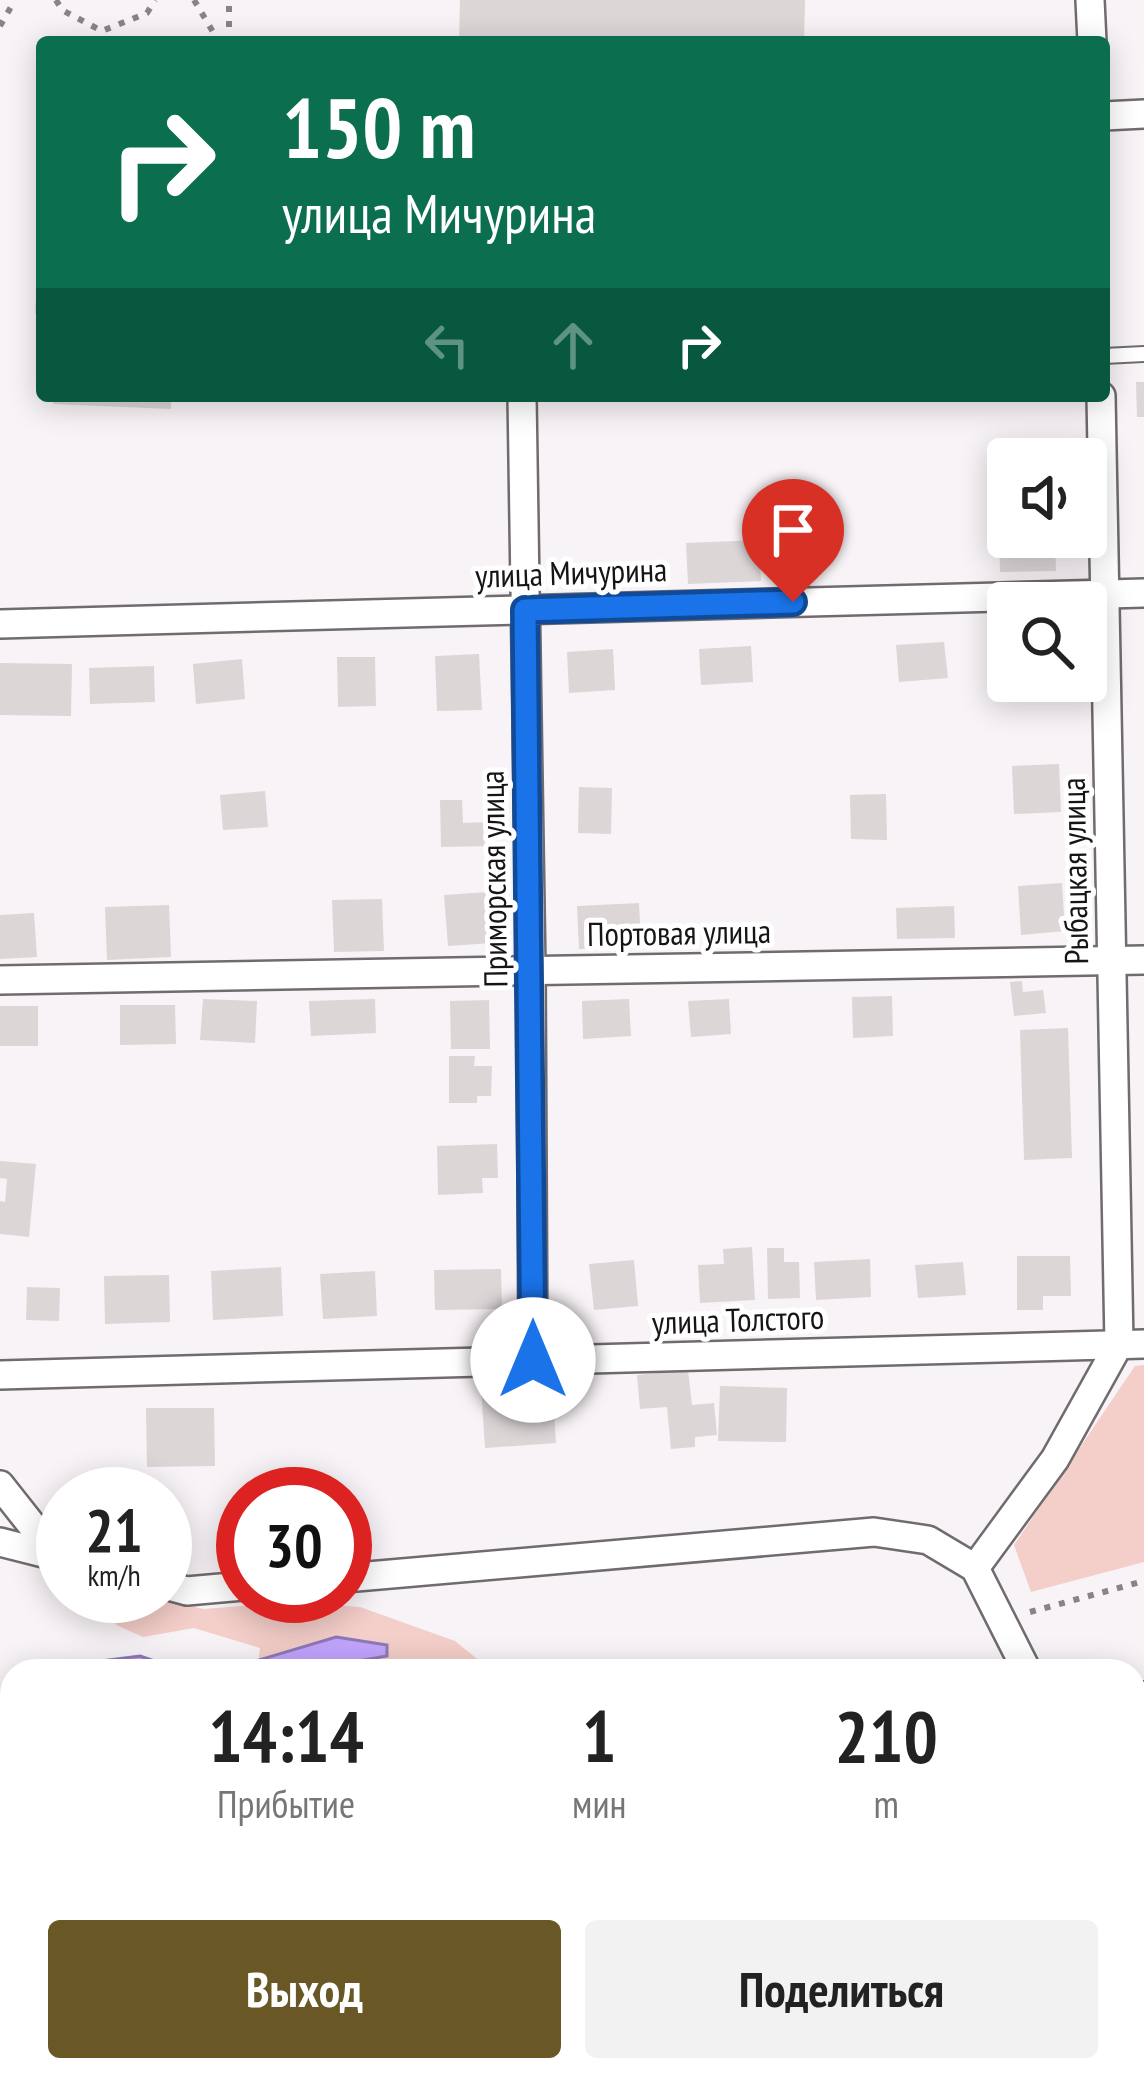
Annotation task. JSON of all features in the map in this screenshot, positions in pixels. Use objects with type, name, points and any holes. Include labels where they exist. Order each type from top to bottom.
[{"type":"street","points":[[1090,0],[1092,36]]},
{"type":"street","points":[[1110,116],[1144,114]]},
{"type":"street","name":"Приморская улица","points":[[522,402],[533,1360]]},
{"type":"street","name":"Рыбацкая улица","points":[[1101,402],[1105,582]]},
{"type":"street","name":"улица Мичурина","points":[[1107,594],[1144,592]]},
{"type":"street","name":"улица Мичурина","points":[[0,624],[987,597]]},
{"type":"street","name":"Рыбацкая улица","points":[[1107,699],[1112,960],[1131,1344]]},
{"type":"street","name":"Портовая улица","points":[[0,980],[1144,960]]},
{"type":"street","points":[[975,1568],[1131,1344]]},
{"type":"street","name":"улица Толстого","points":[[0,1375],[1131,1344]]},
{"type":"street","points":[[0,1485],[36,1528]]},
{"type":"street","points":[[372,1575],[874,1532],[928,1540],[975,1568],[1021,1659]]},
{"type":"street","points":[[0,1542],[36,1551]]},
{"type":"lane","points":[[1110,356],[1144,355]]},
{"type":"path","points":[[0,26],[15,0]]},
{"type":"path","points":[[56,0],[62,10],[102,31],[147,13],[155,0]]},
{"type":"path","points":[[194,0],[215,36]]},
{"type":"path","points":[[229,36],[230,0]]},
{"type":"path","points":[[1003,1619],[1144,1581]]},
{"type":"shaded area","points":[[1144,1365],[1144,1562],[1031,1592],[1014,1545],[1135,1366]]},
{"type":"shaded area","points":[[192,1606],[216,1608],[216,1623],[372,1623],[372,1611],[455,1641],[477,1659],[259,1659],[260,1648],[194,1628],[143,1637],[115,1623],[192,1623]]},
{"type":"shaded area","points":[[336,1637],[387,1645],[387,1656],[370,1659],[262,1659]]},
{"type":"building","points":[[460,0],[805,0],[804,36],[459,36]]},
{"type":"building","points":[[1136,382],[1144,382],[1144,417],[1137,417]]},
{"type":"building","points":[[171,402],[171,409],[53,404]]},
{"type":"building","points":[[759,540],[761,581],[688,584],[686,543]]},
{"type":"building","points":[[1000,558],[1056,558],[1056,571],[1000,572]]},
{"type":"building","points":[[944,642],[948,678],[899,682],[896,645]]},
{"type":"building","points":[[751,646],[753,682],[701,685],[699,649]]},
{"type":"building","points":[[613,649],[615,690],[569,693],[567,652]]},
{"type":"building","points":[[479,654],[482,710],[437,711],[435,656]]},
{"type":"building","points":[[337,657],[375,657],[376,706],[338,707]]},
{"type":"building","points":[[242,659],[245,699],[196,704],[193,664]]},
{"type":"building","points":[[0,663],[72,664],[71,716],[0,715]]},
{"type":"building","points":[[154,666],[155,702],[90,704],[89,668]]},
{"type":"building","points":[[1059,764],[1061,812],[1014,814],[1012,766]]},
{"type":"building","points":[[579,787],[612,788],[611,834],[578,833]]},
{"type":"building","points":[[265,791],[268,827],[223,830],[220,795]]},
{"type":"building","points":[[886,794],[887,840],[851,839],[850,795]]},
{"type":"building","points":[[440,800],[462,800],[463,823],[490,822],[490,846],[441,847]]},
{"type":"building","points":[[1062,883],[1065,931],[1021,935],[1018,886]]},
{"type":"building","points":[[488,892],[492,943],[448,946],[444,895]]},
{"type":"building","points":[[382,899],[384,951],[334,952],[332,900]]},
{"type":"building","points":[[639,903],[641,946],[579,949],[577,906]]},
{"type":"building","points":[[169,905],[171,957],[107,960],[105,907]]},
{"type":"building","points":[[954,906],[955,938],[897,939],[896,908]]},
{"type":"building","points":[[34,913],[37,957],[0,959],[0,915]]},
{"type":"building","points":[[1022,981],[1023,992],[1043,990],[1046,1013],[1014,1016],[1010,982]]},
{"type":"building","points":[[892,996],[893,1036],[853,1038],[852,997]]},
{"type":"building","points":[[203,999],[257,1001],[255,1043],[200,1040]]},
{"type":"building","points":[[375,999],[376,1033],[311,1036],[309,1001]]},
{"type":"building","points":[[629,999],[631,1036],[583,1039],[582,1001]]},
{"type":"building","points":[[729,999],[731,1034],[691,1037],[688,1001]]},
{"type":"building","points":[[489,1000],[490,1049],[451,1049],[450,1001]]},
{"type":"building","points":[[120,1005],[175,1005],[176,1044],[120,1045]]},
{"type":"building","points":[[0,1006],[38,1006],[38,1046],[0,1046]]},
{"type":"building","points":[[1068,1028],[1072,1158],[1024,1160],[1020,1030]]},
{"type":"building","points":[[449,1056],[475,1056],[474,1066],[492,1066],[491,1096],[477,1096],[477,1103],[449,1103]]},
{"type":"building","points":[[497,1144],[498,1178],[482,1178],[483,1193],[438,1195],[437,1146]]},
{"type":"building","points":[[0,1161],[36,1164],[29,1237],[0,1234],[0,1201],[5,1202],[7,1179],[0,1178]]},
{"type":"building","points":[[752,1247],[755,1300],[700,1303],[698,1265],[724,1264],[723,1249]]},
{"type":"building","points":[[767,1248],[784,1248],[784,1262],[799,1262],[800,1298],[768,1299]]},
{"type":"building","points":[[1017,1256],[1070,1256],[1071,1296],[1043,1296],[1043,1310],[1017,1310]]},
{"type":"building","points":[[870,1259],[871,1297],[816,1300],[814,1262]]},
{"type":"building","points":[[634,1260],[638,1306],[594,1310],[589,1264]]},
{"type":"building","points":[[963,1262],[966,1295],[918,1298],[915,1265]]},
{"type":"building","points":[[281,1267],[283,1316],[213,1320],[211,1271]]},
{"type":"building","points":[[501,1269],[502,1309],[435,1310],[434,1270]]},
{"type":"building","points":[[375,1271],[377,1316],[323,1319],[320,1274]]},
{"type":"building","points":[[169,1275],[170,1322],[105,1324],[104,1276]]},
{"type":"building","points":[[27,1287],[60,1288],[59,1321],[26,1320]]},
{"type":"building","points":[[688,1370],[692,1405],[714,1403],[717,1435],[695,1437],[695,1447],[671,1449],[667,1407],[640,1409],[637,1375]]},
{"type":"building","points":[[552,1382],[556,1443],[485,1448],[481,1387]]},
{"type":"building","points":[[720,1386],[787,1388],[786,1442],[718,1441]]},
{"type":"building","points":[[146,1408],[214,1408],[215,1466],[147,1467]]},
{"type":"route","points":[[533,1360],[525,610],[793,602]]}]
